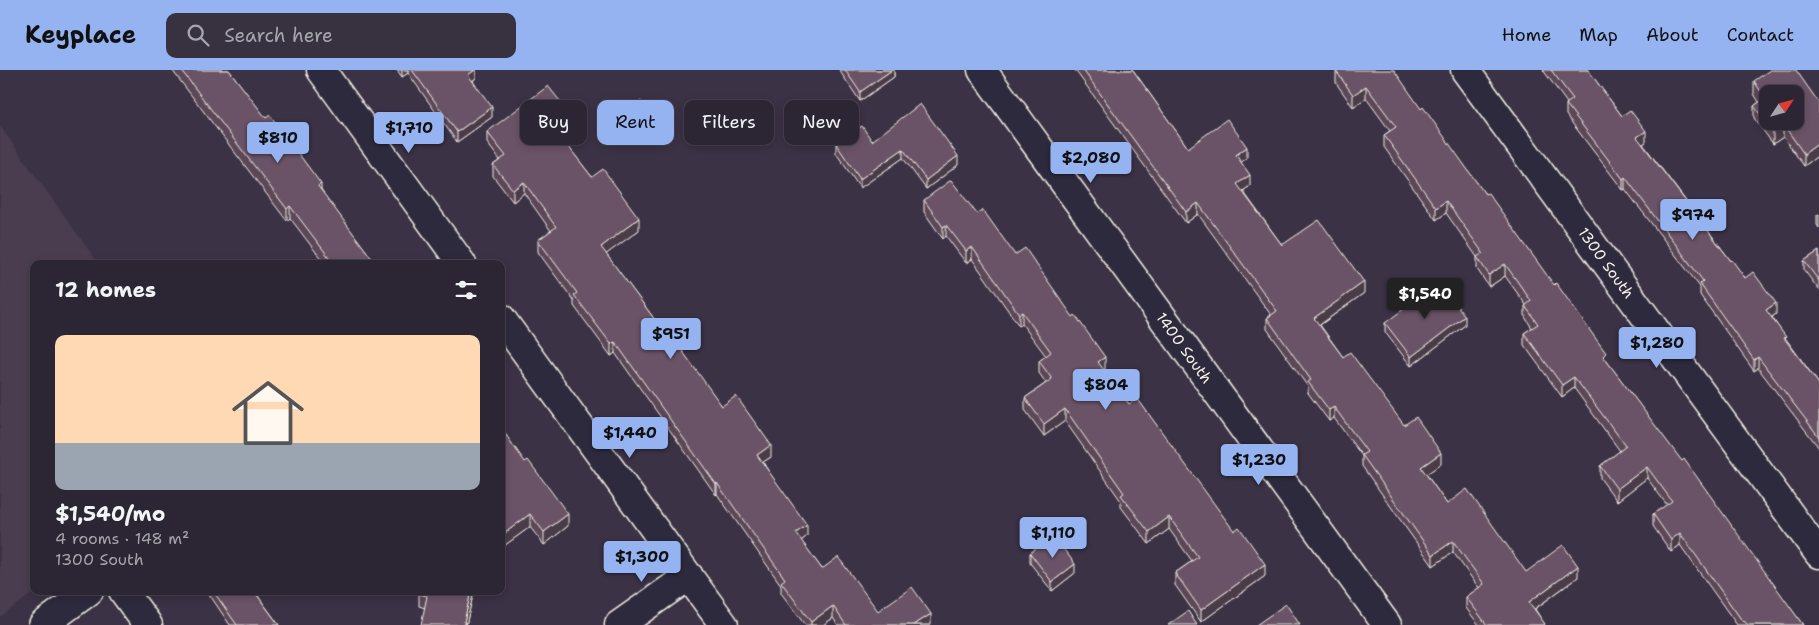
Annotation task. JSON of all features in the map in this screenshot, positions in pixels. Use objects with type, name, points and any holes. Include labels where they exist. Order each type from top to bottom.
[{"type":"street","points":[[321,70],[459,260]]},
{"type":"street","name":"1400 South","points":[[982,70],[1387,625]]},
{"type":"street","name":"1300 South","points":[[1465,70],[1819,554]]},
{"type":"street","points":[[505,323],[724,625]]},
{"type":"street","points":[[619,625],[689,576]]},
{"type":"street","points":[[43,625],[84,595]]},
{"type":"street","points":[[126,595],[148,625]]},
{"type":"shaded area","points":[[0,126],[96,260],[30,260],[30,595],[0,617]]},
{"type":"building","points":[[181,70],[229,70],[266,118],[270,115],[321,184],[318,186],[373,260],[331,260],[290,206],[287,209]]},
{"type":"building","points":[[412,70],[475,70],[468,75],[492,107],[457,132]]},
{"type":"building","points":[[845,70],[892,70],[860,92]]},
{"type":"building","points":[[1083,70],[1133,70],[1188,148],[1227,119],[1247,147],[1236,155],[1250,175],[1237,184],[1282,245],[1319,220],[1364,282],[1314,318],[1343,357],[1350,352],[1404,425],[1416,417],[1441,453],[1421,467],[1447,504],[1467,489],[1526,572],[1563,545],[1578,566],[1529,602],[1544,625],[1487,625],[1466,597],[1484,584],[1453,541],[1433,555],[1362,455],[1367,452],[1334,407],[1329,410],[1308,382],[1311,380],[1267,318],[1277,311],[1198,203],[1186,212]]},
{"type":"building","points":[[1337,70],[1394,70],[1485,194],[1488,193],[1554,285],[1556,283],[1606,353],[1603,356],[1682,461],[1684,459],[1803,625],[1748,625],[1743,622],[1680,533],[1671,540],[1653,514],[1672,501],[1647,467],[1617,489],[1600,466],[1626,446],[1574,377],[1562,385],[1524,333],[1538,324],[1525,306],[1531,301],[1505,264],[1489,275],[1477,257],[1483,253],[1446,201],[1436,208],[1384,135],[1396,127],[1366,86],[1353,95]]},
{"type":"building","points":[[1551,70],[1588,70],[1622,116],[1630,110],[1646,131],[1637,137],[1745,278],[1753,272],[1776,303],[1766,310],[1786,337],[1784,338],[1819,384],[1819,437],[1758,357],[1754,360],[1700,284],[1703,281],[1625,177],[1623,179],[1566,104],[1573,99]]},
{"type":"building","points":[[1770,70],[1796,70],[1819,103],[1819,143],[1804,154],[1787,130],[1804,130],[1804,85],[1759,85],[1759,89],[1754,81]]},
{"type":"building","points":[[548,86],[559,100],[529,100]]},
{"type":"building","points":[[1759,102],[1759,113],[1754,106]]},
{"type":"building","points":[[920,104],[958,156],[926,180],[903,149],[860,179],[837,145],[859,145],[859,128],[862,126],[872,141]]},
{"type":"building","points":[[520,107],[520,145],[567,145],[592,177],[603,169],[639,218],[601,247],[667,336],[670,334],[722,406],[736,396],[771,445],[757,455],[807,525],[796,533],[822,569],[838,557],[878,611],[912,587],[931,614],[914,625],[846,625],[833,606],[811,622],[781,582],[785,579],[615,342],[611,344],[574,295],[577,293],[538,240],[556,227],[524,182],[513,190],[493,165],[506,156],[487,132]]},
{"type":"building","points":[[951,180],[977,214],[983,210],[1015,255],[1025,248],[1073,317],[1075,315],[1105,357],[1098,362],[1129,404],[1137,398],[1234,531],[1239,527],[1265,564],[1201,610],[1175,573],[1198,557],[1169,517],[1149,532],[1121,495],[1124,493],[1065,409],[1044,424],[1025,398],[1052,379],[1039,361],[1051,352],[1022,312],[1019,314],[972,247],[966,251],[946,225],[943,227],[924,200]]},
{"type":"building","points":[[1819,251],[1819,281],[1804,261]]},
{"type":"building","points":[[1440,282],[1465,316],[1411,357],[1385,323]]},
{"type":"building","points":[[505,434],[525,462],[528,460],[568,514],[544,532],[530,514],[505,533]]},
{"type":"building","points":[[1053,535],[1075,564],[1052,582],[1030,553]]},
{"type":"building","points":[[216,595],[257,595],[279,625],[237,625]]},
{"type":"building","points":[[423,595],[470,595],[464,622],[466,625],[421,625],[427,596]]},
{"type":"building","points":[[1286,604],[1300,625],[1256,625]]},
{"type":"building","points":[[1188,611],[1197,625],[1168,625]]}]
